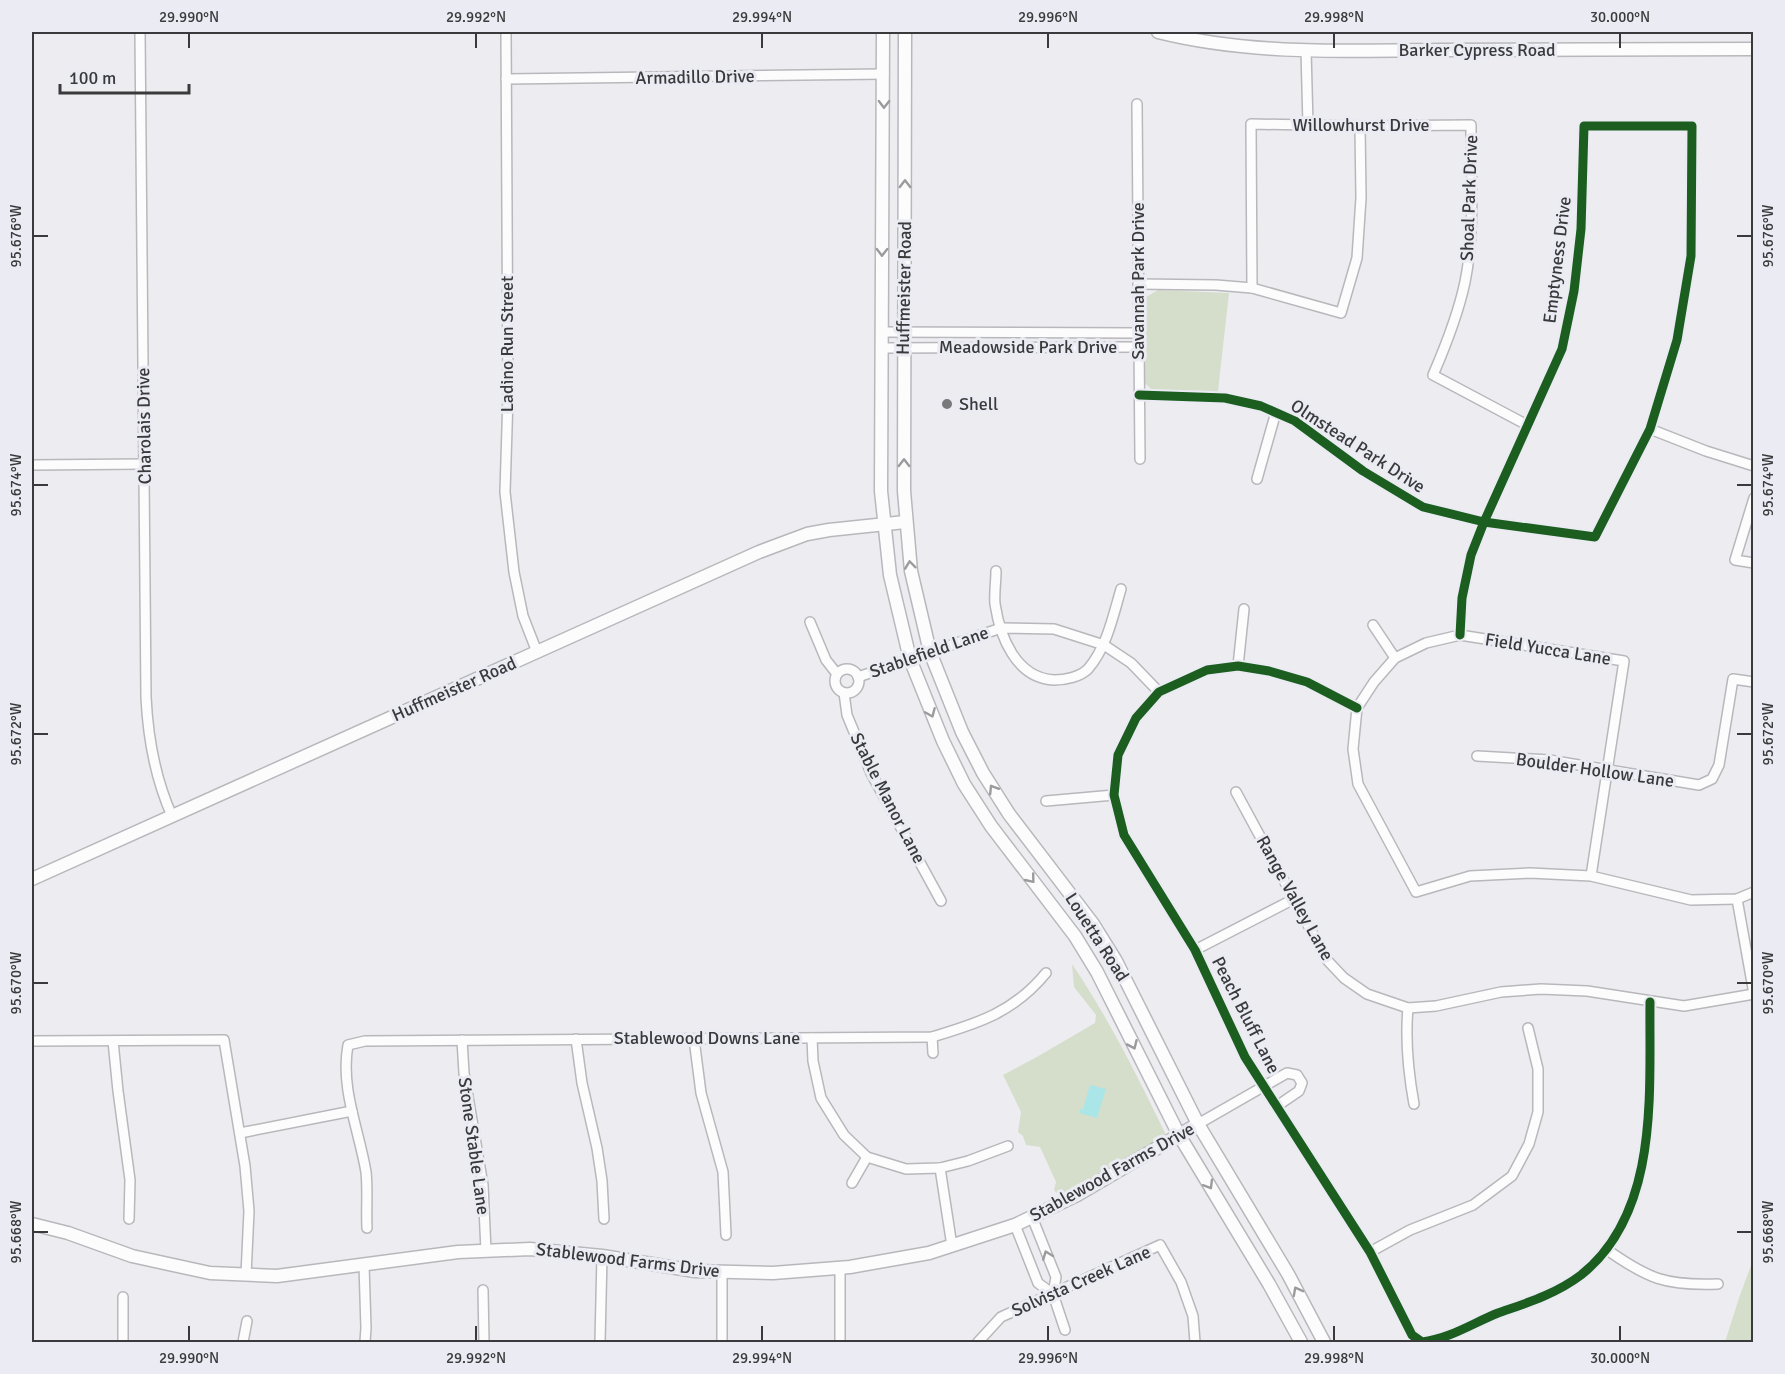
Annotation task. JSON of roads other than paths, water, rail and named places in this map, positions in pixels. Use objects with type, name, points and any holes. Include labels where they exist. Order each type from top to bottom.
[{"type":"main road","name":"Huffmeister Road","points":[[883,32],[881,332],[883,523]]},
{"type":"main road","name":"Huffmeister Road","points":[[32,879],[788,540],[829,530],[905,522],[903,348],[905,32]]},
{"type":"main road","name":"Barker Cypress Road","points":[[1158,32],[1200,41],[1252,48],[1306,50],[1754,49]]},
{"type":"main road","name":"Barker Cypress Road","points":[[1177,32],[1200,41]]},
{"type":"main road","name":"Louetta Road","points":[[905,522],[910,571],[930,652],[962,732],[983,773],[1009,814],[1093,924],[1116,961],[1198,1124],[1288,1274],[1324,1342]]},
{"type":"main road","name":"Louetta Road","points":[[883,523],[890,575],[910,659],[943,741],[964,784],[991,826],[1075,936],[1097,972],[1179,1135],[1269,1284],[1300,1342]]},
{"type":"main road","points":[[991,826],[1009,814]]},
{"type":"main road","points":[[1097,972],[1116,961]]},
{"type":"main road","name":"Stablewood Farms Drive","points":[[32,1224],[68,1233],[132,1256],[210,1274],[277,1276],[458,1252],[530,1249],[602,1256],[695,1271],[773,1273],[840,1268],[929,1253],[1015,1225],[1077,1195],[1198,1124]]},
{"type":"street","name":"Charolais Drive","points":[[140,32],[147,720],[152,758],[172,816]]},
{"type":"street","name":"Ladino Run Street","points":[[506,32],[508,396],[505,492],[514,572],[523,616],[537,652]]},
{"type":"street","points":[[1306,50],[1308,125]]},
{"type":"street","name":"Armadillo Drive","points":[[506,79],[884,74]]},
{"type":"street","name":"Savannah Park Drive","points":[[1137,104],[1140,459]]},
{"type":"street","name":"Willowhurst Drive","points":[[1252,288],[1251,124],[1360,126],[1471,124]]},
{"type":"street","name":"Shoal Park Drive","points":[[1471,124],[1471,226],[1465,281],[1451,333],[1433,375],[1527,425]]},
{"type":"street","points":[[1138,284],[1252,288],[1341,313],[1357,258],[1361,198],[1360,126]]},
{"type":"street","name":"Emptyness Drive","points":[[1460,635],[1462,598],[1471,555],[1562,349],[1574,291],[1581,229],[1584,126],[1692,126],[1691,256],[1677,340],[1650,429]]},
{"type":"street","name":"Meadowside Park Drive","points":[[881,332],[1138,333]]},
{"type":"street","points":[[1017,333],[1018,347]]},
{"type":"street","name":"Meadowside Park Drive","points":[[881,348],[1138,347]]},
{"type":"street","name":"Olmstead Park Drive","points":[[1139,395],[1225,398],[1261,406],[1295,420],[1363,471],[1423,507],[1484,522],[1595,537],[1650,429]]},
{"type":"street","points":[[1257,479],[1275,412]]},
{"type":"street","points":[[1650,429],[1706,451],[1754,466]]},
{"type":"street","points":[[32,465],[144,464]]},
{"type":"street","points":[[1754,498],[1735,560],[1754,563]]},
{"type":"street","points":[[996,571],[995,603],[1007,646],[1021,667],[1042,679],[1065,680],[1086,671],[1104,645],[1121,589]]},
{"type":"street","points":[[1238,666],[1244,609]]},
{"type":"street","points":[[810,622],[826,660],[837,674],[838,689],[844,693],[855,690],[858,686],[856,673],[847,669],[837,674]]},
{"type":"street","points":[[1373,625],[1395,658]]},
{"type":"street","name":"Stablefield Lane","points":[[858,677],[1002,628],[1054,629],[1104,645],[1131,663],[1159,692]]},
{"type":"street","name":"Field Yucca Lane","points":[[1357,708],[1374,682],[1395,658],[1426,643],[1460,635],[1624,661],[1608,770]]},
{"type":"street","points":[[1159,692],[1207,670],[1238,666],[1269,671],[1306,682],[1357,708],[1353,749],[1358,783],[1416,892],[1470,876],[1530,873],[1591,876],[1691,900],[1737,899],[1754,892]]},
{"type":"street","name":"Boulder Hollow Lane","points":[[1477,756],[1549,760],[1698,785],[1712,778],[1719,765],[1733,680],[1754,682]]},
{"type":"street","name":"Peach Bluff Lane","points":[[1159,692],[1136,718],[1118,755],[1114,795],[1124,835],[1195,950],[1245,1057],[1370,1252],[1412,1335],[1422,1342]]},
{"type":"street","name":"Stable Manor Lane","points":[[844,693],[847,715],[871,773],[941,901]]},
{"type":"street","points":[[1591,876],[1608,770]]},
{"type":"street","name":"Range Valley Lane","points":[[1236,792],[1327,960],[1344,978],[1367,994],[1408,1008]]},
{"type":"street","points":[[1046,801],[1114,795]]},
{"type":"street","points":[[1195,950],[1294,899]]},
{"type":"street","points":[[1414,1104],[1407,1058],[1408,1008],[1436,1006],[1502,992],[1541,989],[1587,991],[1684,1006],[1754,994],[1737,899]]},
{"type":"street","name":"Stablewood Downs Lane","points":[[352,1111],[345,1062],[348,1045],[365,1041],[932,1037],[980,1023],[1005,1010],[1037,985],[1046,973]]},
{"type":"street","points":[[1422,1342],[1435,1340],[1540,1299],[1581,1275],[1606,1249],[1632,1206],[1643,1165],[1649,1110],[1650,1002]]},
{"type":"street","points":[[1370,1252],[1410,1230],[1473,1204],[1512,1176],[1529,1144],[1538,1112],[1538,1069],[1528,1029]]},
{"type":"street","points":[[932,1037],[933,1053]]},
{"type":"street","points":[[812,1038],[813,1062],[821,1098],[844,1135],[867,1157],[906,1169],[940,1168],[968,1161],[1008,1146]]},
{"type":"street","points":[[694,1039],[701,1093],[723,1172],[726,1235]]},
{"type":"street","points":[[32,1041],[224,1040],[240,1133],[249,1211],[246,1275]]},
{"type":"street","name":"Stone Stable Lane","points":[[462,1040],[464,1073],[483,1185],[486,1251]]},
{"type":"street","points":[[576,1040],[582,1083],[597,1148],[604,1219]]},
{"type":"street","points":[[113,1041],[130,1180],[129,1219]]},
{"type":"street","name":"Stablewood Farms Drive","points":[[1198,1124],[1287,1073],[1297,1075],[1302,1083],[1299,1091],[1277,1106]]},
{"type":"street","points":[[240,1133],[352,1111],[366,1174],[367,1228]]},
{"type":"street","points":[[852,1183],[867,1157]]},
{"type":"street","points":[[940,1168],[952,1246]]},
{"type":"street","points":[[1032,1217],[1056,1277],[1053,1293],[1065,1330]]},
{"type":"street","points":[[1015,1225],[1038,1283],[1053,1293]]},
{"type":"street","name":"Solvista Creek Lane","points":[[978,1342],[1001,1317],[1160,1245],[1181,1282],[1193,1316],[1195,1342]]},
{"type":"street","points":[[1606,1249],[1629,1266],[1654,1279],[1690,1285],[1718,1284]]},
{"type":"street","points":[[600,1342],[602,1256]]},
{"type":"street","points":[[364,1265],[365,1342]]},
{"type":"street","points":[[840,1268],[840,1342]]},
{"type":"street","points":[[722,1272],[722,1342]]},
{"type":"street","points":[[483,1290],[484,1342]]},
{"type":"street","points":[[123,1297],[123,1342]]},
{"type":"street","points":[[243,1342],[247,1321]]},
{"type":"water","points":[[1090,1085],[1106,1089],[1097,1118],[1079,1113],[1080,1109],[1083,1109]]},
{"type":"place","name":"Shell","points":[[947,404]]}]
